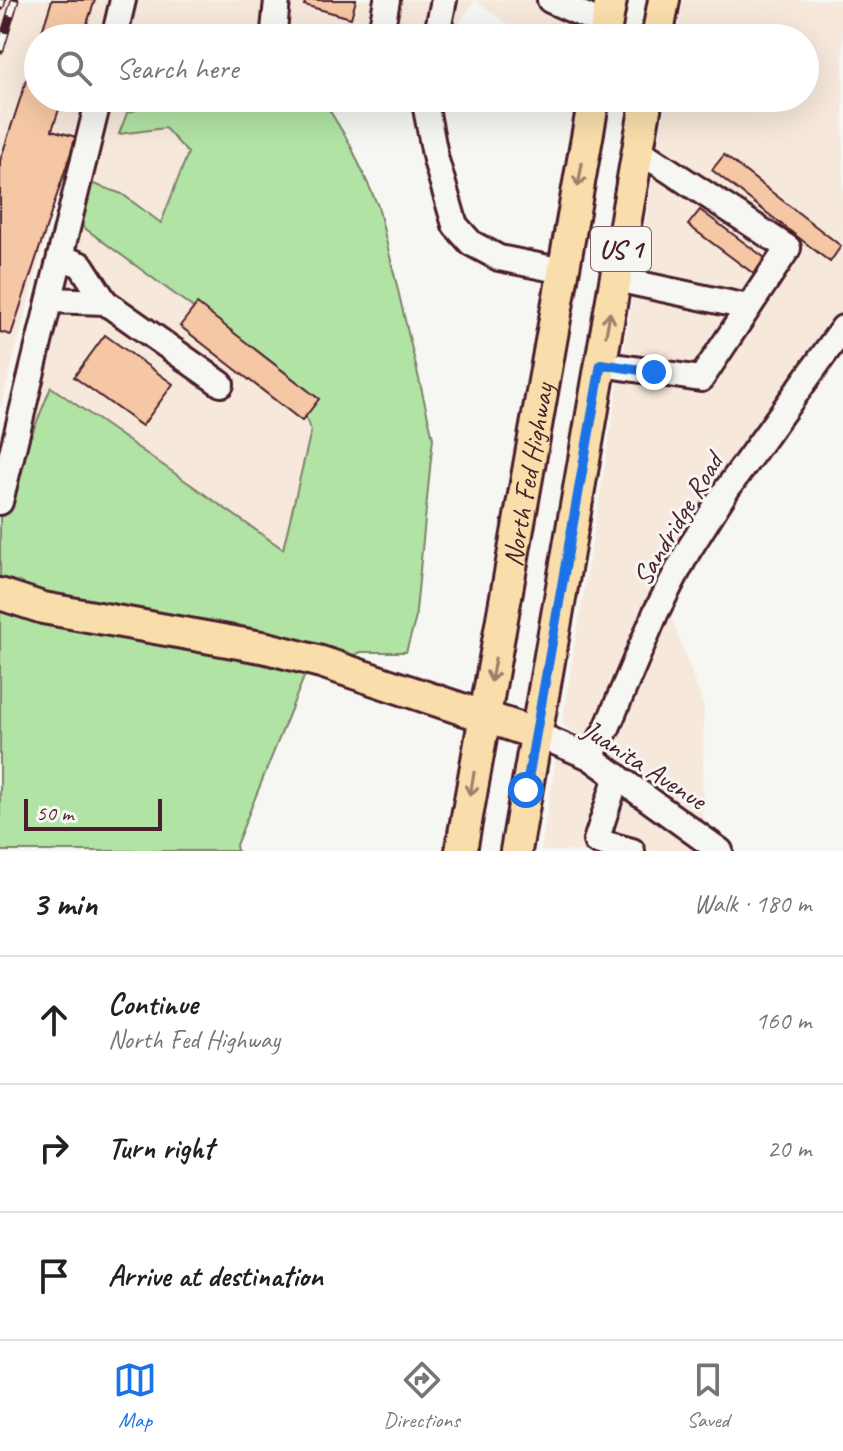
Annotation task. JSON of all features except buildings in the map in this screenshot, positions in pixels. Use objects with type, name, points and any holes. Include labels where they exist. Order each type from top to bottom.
[{"type":"main road","points":[[660,24],[664,0]]},
{"type":"main road","name":"North Fed Highway","points":[[461,851],[591,112]]},
{"type":"main road","name":"North Fed Highway","points":[[516,851],[534,733],[645,112]]},
{"type":"main road","points":[[0,594],[43,608],[267,648],[321,662],[534,733]]},
{"type":"street","points":[[117,24],[123,0]]},
{"type":"street","points":[[275,24],[277,0]]},
{"type":"street","points":[[383,24],[387,0]]},
{"type":"street","points":[[439,24],[444,0]]},
{"type":"street","points":[[550,0],[607,21]]},
{"type":"street","points":[[0,502],[96,112]]},
{"type":"street","points":[[427,112],[436,160],[455,225],[471,243],[499,258],[563,271]]},
{"type":"street","points":[[601,364],[701,379],[788,248],[638,150]]},
{"type":"street","points":[[60,257],[81,265],[105,302],[221,384]]},
{"type":"street","points":[[616,279],[747,307]]},
{"type":"street","points":[[50,300],[105,302]]},
{"type":"street","name":"Sandridge Road","points":[[590,757],[607,728],[656,612],[688,551],[727,489],[843,328]]},
{"type":"street","name":"Juanita Avenue","points":[[534,733],[590,757],[706,846]]},
{"type":"street","points":[[617,776],[596,841],[632,851]]},
{"type":"shaded area","points":[[0,0],[107,0],[101,24],[24,24],[24,112],[79,112],[0,409]]},
{"type":"shaded area","points":[[127,0],[475,0],[459,24],[121,24]]},
{"type":"shaded area","points":[[475,0],[578,0],[574,24],[508,24]]},
{"type":"shaded area","points":[[683,0],[843,0],[843,313],[588,742],[562,723],[664,112],[819,112],[819,24],[679,24]]},
{"type":"shaded area","points":[[100,112],[130,112],[119,133],[165,128],[188,153],[161,223],[122,194],[289,379],[311,431],[283,549],[51,388],[0,512]]},
{"type":"shaded area","points":[[668,608],[704,708],[702,824],[603,753]]},
{"type":"shaded area","points":[[558,746],[585,766],[698,851],[541,851]]},
{"type":"green space","points":[[331,112],[350,144],[378,206],[433,438],[415,621],[406,652],[361,652],[304,677],[236,845],[237,851],[0,851],[0,512],[51,387],[283,549],[311,431],[289,378],[75,221],[85,181],[122,194],[161,223],[188,153],[165,128],[119,134],[127,113]]},
{"type":"railway","points":[[0,7],[2,0]]},
{"type":"railway","points":[[0,50],[15,0]]},
{"type":"route","points":[[526,790],[601,364],[654,372]]}]
